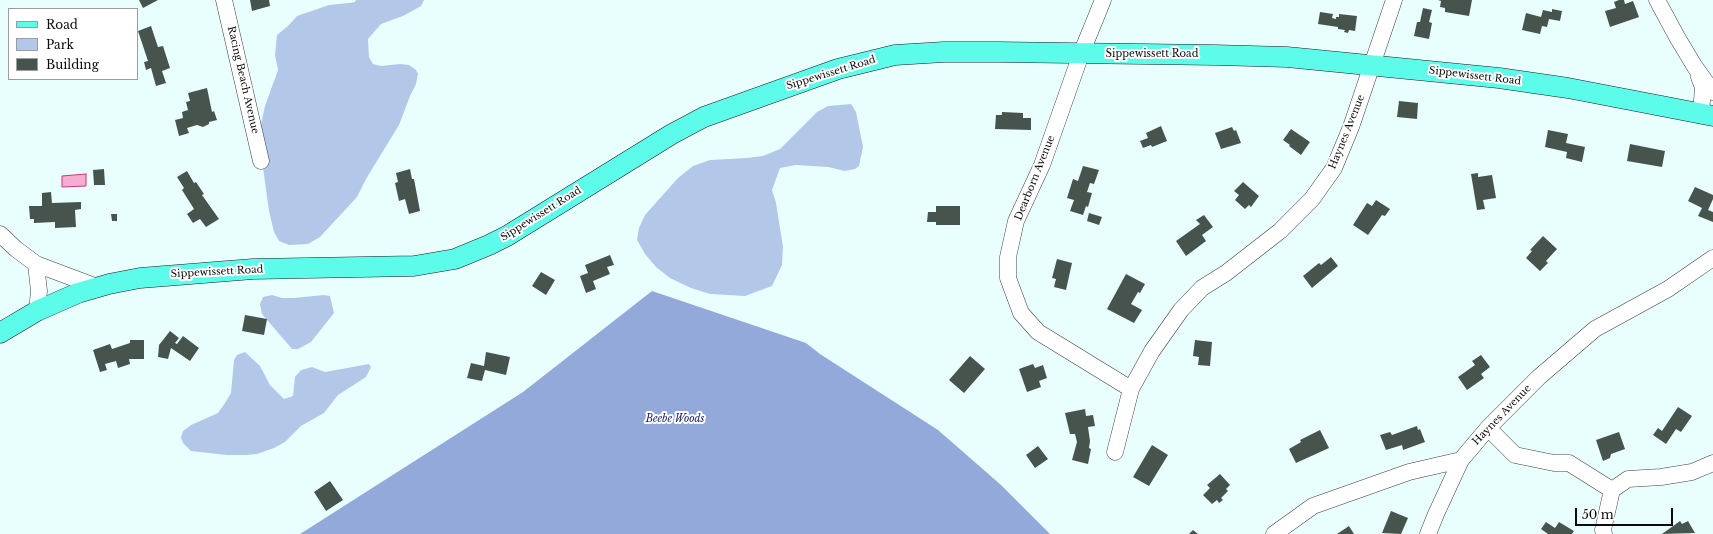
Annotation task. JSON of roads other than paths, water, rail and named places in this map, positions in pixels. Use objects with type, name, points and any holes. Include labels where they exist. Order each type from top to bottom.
[{"type":"main road","name":"Sippewissett Road","points":[[0,333],[38,311],[72,296],[97,287],[134,279],[179,274],[253,269],[414,266],[455,259],[508,236],[666,138],[704,117],[838,69],[896,55],[924,53],[1215,54],[1279,57],[1373,65],[1522,81],[1568,88],[1707,115]]},
{"type":"street","name":"Racing Beach Avenue","points":[[224,0],[261,160]]},
{"type":"street","name":"Dearborn Avenue","points":[[1103,0],[1081,54],[1042,165],[1016,221],[1008,257],[1008,278],[1021,313],[1038,332],[1131,389]]},
{"type":"street","name":"Haynes Avenue","points":[[1115,452],[1131,389],[1152,351],[1181,310],[1202,288],[1226,274],[1280,231],[1312,199],[1334,168],[1351,127],[1394,0]]},
{"type":"street","points":[[1657,0],[1695,67],[1713,92]]},
{"type":"street","points":[[1695,67],[1703,87],[1707,115]]},
{"type":"street","points":[[0,234],[16,249],[36,264],[97,287]]},
{"type":"street","name":"Haynes Avenue","points":[[1428,534],[1461,460],[1488,428],[1539,377],[1595,329],[1668,289],[1713,258]]},
{"type":"street","points":[[36,264],[40,291],[38,311]]},
{"type":"street","points":[[1488,428],[1515,455],[1554,463],[1569,463],[1612,490]]},
{"type":"street","points":[[1274,534],[1313,506],[1409,472],[1461,460]]},
{"type":"street","points":[[1604,534],[1606,516],[1612,490],[1628,479],[1692,472],[1713,463]]},
{"type":"park label","name":"Beebe Woods","points":[[675,419]]}]
